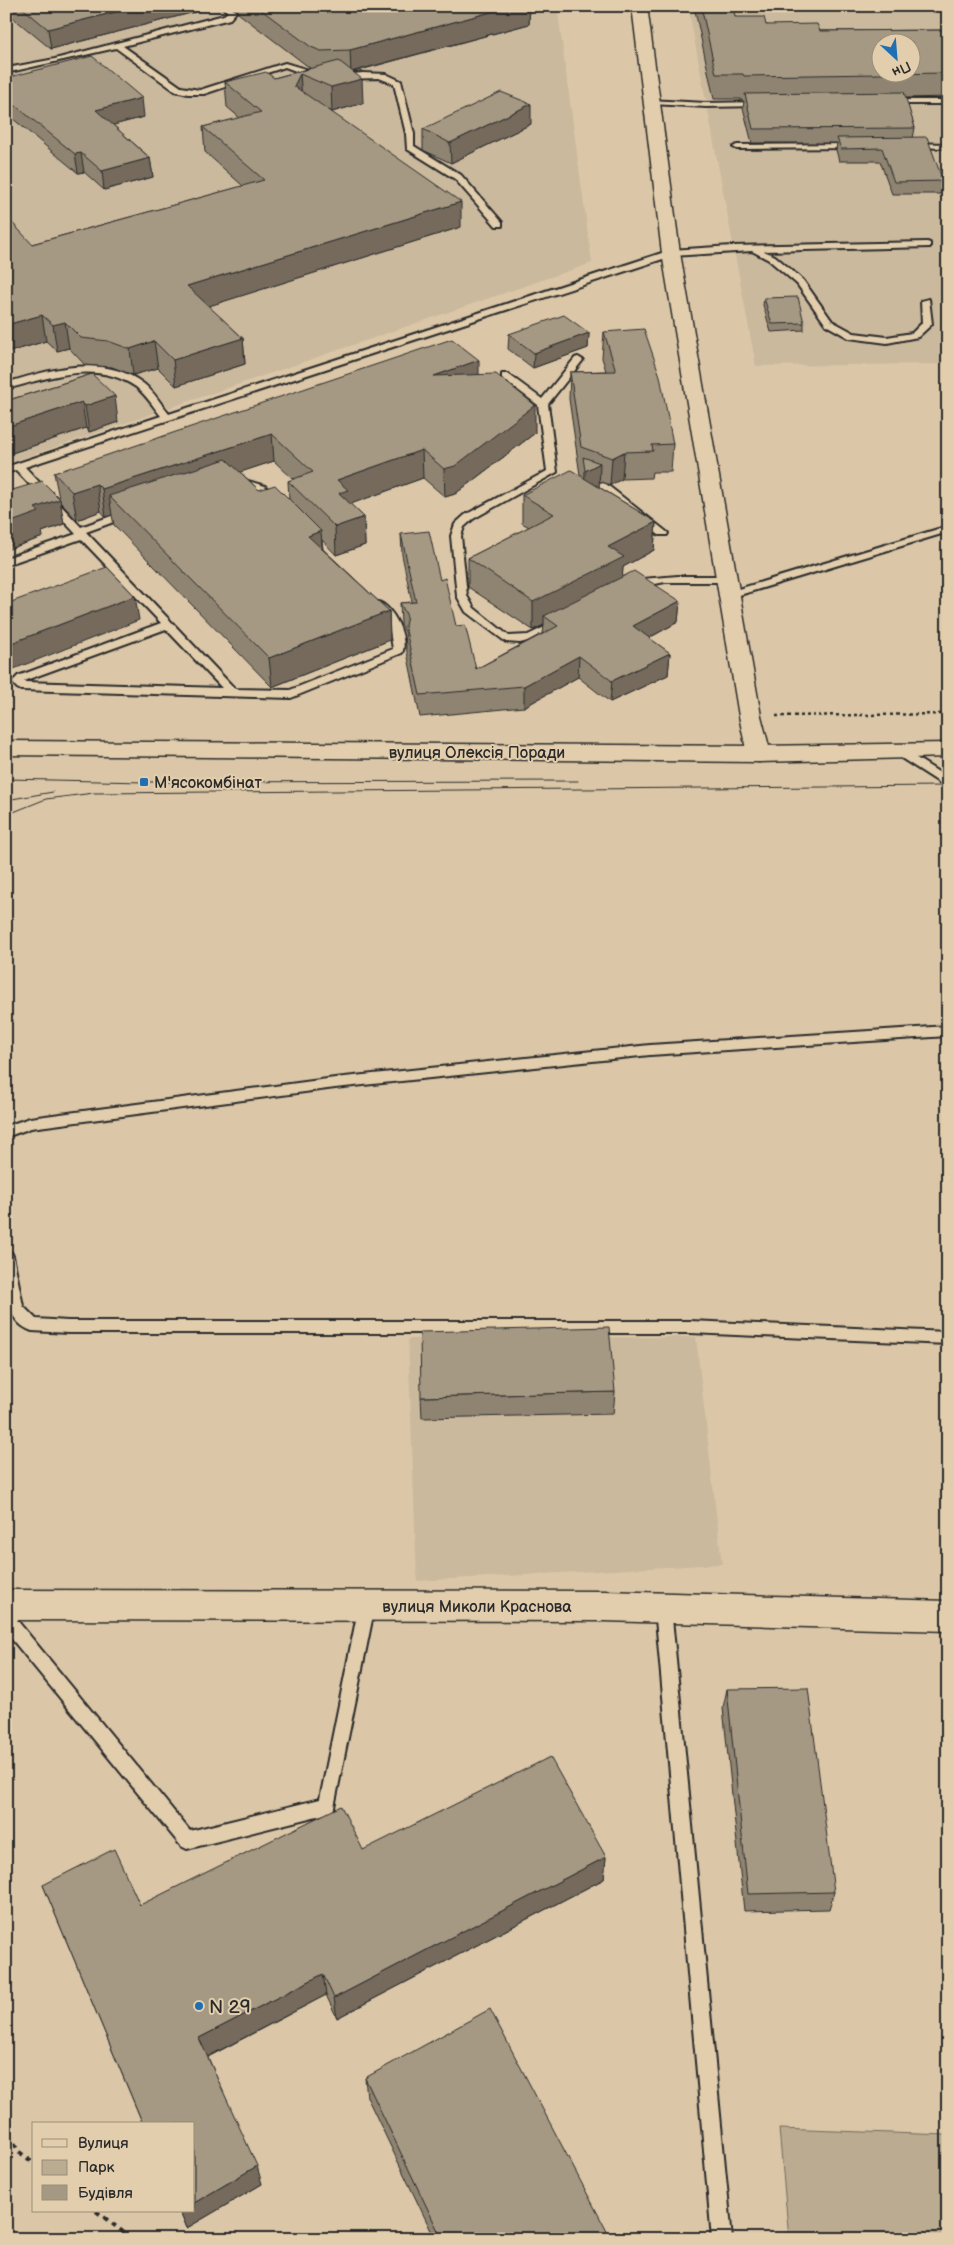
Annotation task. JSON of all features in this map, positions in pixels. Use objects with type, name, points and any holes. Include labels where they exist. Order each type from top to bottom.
[{"type":"street","points":[[638,6],[671,253],[750,716],[759,754]]},
{"type":"street","name":"вулиця Олексія Поради","points":[[6,748],[759,754],[948,750]]},
{"type":"street","name":"вулиця Миколи Краснова","points":[[6,1605],[367,1605],[663,1608],[948,1616]]},
{"type":"lane","points":[[7,71],[118,46],[227,18],[232,12],[224,6]]},
{"type":"lane","points":[[118,46],[178,89],[188,92],[201,92],[285,66],[295,66],[311,75],[323,77]]},
{"type":"lane","points":[[333,77],[383,76],[393,78],[398,83],[410,134],[410,147],[458,177],[499,224]]},
{"type":"lane","points":[[652,102],[706,105],[774,104]]},
{"type":"lane","points":[[880,102],[948,102]]},
{"type":"lane","points":[[902,145],[948,146]]},
{"type":"lane","points":[[737,147],[863,146]]},
{"type":"lane","points":[[6,470],[671,253],[750,249],[927,245]]},
{"type":"lane","points":[[750,249],[772,258],[793,276],[819,306],[829,323],[852,336],[887,340],[914,335],[927,324],[926,301]]},
{"type":"lane","points":[[543,404],[578,360]]},
{"type":"lane","points":[[6,386],[68,370],[100,370],[122,376],[140,386],[167,417]]},
{"type":"lane","points":[[505,376],[543,404],[561,475]]},
{"type":"lane","points":[[18,466],[232,692]]},
{"type":"lane","points":[[567,619],[532,637],[520,640],[506,639],[470,610],[462,596],[460,581],[456,536],[459,526],[469,517],[561,475],[602,486],[663,532]]},
{"type":"lane","points":[[230,482],[239,481],[261,488],[282,509]]},
{"type":"lane","points":[[6,562],[135,511]]},
{"type":"lane","points":[[620,591],[643,581],[728,587],[948,530]]},
{"type":"lane","points":[[168,624],[22,678],[18,682],[21,686],[291,694],[398,651],[400,638],[386,613],[372,599]]},
{"type":"lane","points":[[899,751],[948,784]]},
{"type":"lane","points":[[6,1132],[30,1123],[336,1083],[650,1050],[948,1031]]},
{"type":"lane","points":[[6,1256],[16,1309],[32,1325],[68,1328],[690,1327],[948,1338]]},
{"type":"lane","points":[[6,1619],[187,1840],[327,1806],[367,1605]]},
{"type":"lane","points":[[663,1608],[722,2239]]},
{"type":"path","points":[[750,716],[948,714]]},
{"type":"path","points":[[6,2125],[18,2151],[32,2162]]},
{"type":"path","points":[[97,2212],[132,2239]]},
{"type":"shaded area","points":[[6,6],[557,6],[592,263],[6,464]]},
{"type":"shaded area","points":[[688,6],[948,6],[948,364],[756,366]]},
{"type":"shaded area","points":[[696,1337],[722,1564],[417,1581],[408,1339]]},
{"type":"green space","points":[[779,2129],[948,2135],[948,2239],[789,2239]]},
{"type":"building","points":[[20,6],[139,6],[48,29]]},
{"type":"building","points":[[256,6],[513,6],[350,50],[321,51],[311,47]]},
{"type":"building","points":[[701,6],[733,6],[735,17],[764,17],[766,25],[817,24],[820,31],[948,30],[948,73],[922,73],[922,32],[872,32],[872,74],[744,76],[743,74],[716,74]]},
{"type":"building","points":[[92,56],[142,98],[96,110],[150,158],[102,171],[81,153],[75,154],[6,98],[6,78]]},
{"type":"building","points":[[339,61],[362,79],[331,87],[300,74],[294,86],[461,202],[187,286],[243,338],[173,360],[154,341],[130,349],[108,341],[81,338],[65,322],[53,325],[42,315],[6,325],[6,216],[32,244],[264,180],[203,127],[261,112],[225,82],[266,72],[274,78]]},
{"type":"building","points":[[501,92],[531,104],[450,143],[423,129]]},
{"type":"building","points":[[904,92],[915,128],[753,129],[745,94]]},
{"type":"building","points":[[927,137],[943,181],[894,182],[882,148],[841,149],[837,138]]},
{"type":"building","points":[[798,297],[804,323],[772,324],[764,298]]},
{"type":"building","points":[[564,315],[589,333],[534,353],[509,334]]},
{"type":"building","points":[[644,329],[660,376],[673,444],[652,445],[653,451],[624,452],[612,458],[581,447],[570,372],[616,371],[604,332]]},
{"type":"building","points":[[452,339],[479,360],[434,376],[496,374],[535,405],[455,466],[444,469],[422,450],[337,480],[348,490],[339,493],[364,517],[335,527],[288,481],[313,472],[272,434],[102,489],[97,484],[72,492],[54,473]]},
{"type":"building","points":[[92,374],[115,396],[85,406],[82,402],[6,427],[6,401]]},
{"type":"building","points":[[583,457],[600,463],[585,471]]},
{"type":"building","points":[[226,459],[259,490],[275,485],[321,531],[308,536],[389,611],[269,658],[109,496]]},
{"type":"building","points":[[571,470],[656,522],[608,547],[624,557],[533,602],[468,558],[554,514],[522,495]]},
{"type":"building","points":[[42,481],[60,499],[35,508],[39,512],[6,524],[6,492]]},
{"type":"building","points":[[429,531],[440,580],[445,578],[456,626],[465,625],[476,669],[558,626],[544,616],[634,571],[680,601],[633,626],[670,653],[612,681],[579,656],[524,686],[420,695],[405,626],[407,616],[400,603],[416,602],[401,534]]},
{"type":"building","points":[[107,567],[135,596],[6,645],[6,604]]},
{"type":"building","points":[[609,1327],[615,1392],[421,1397],[420,1332]]},
{"type":"building","points":[[808,1688],[834,1892],[748,1894],[727,1689]]},
{"type":"building","name":"N 29","points":[[550,1757],[606,1857],[334,1998],[323,1974],[199,2038],[257,2166],[195,2202],[195,2122],[142,2122],[43,1885],[114,1849],[140,1905],[341,1806],[363,1850]]},
{"type":"building","points":[[490,2009],[611,2239],[442,2239],[365,2078]]},
{"type":"tram line","points":[[6,779],[144,782],[578,781]]},
{"type":"tram line","points":[[6,815],[46,799],[94,793],[948,786]]},
{"type":"tram line","points":[[6,800],[53,792]]},
{"type":"place","name":"М'ясокомбінат","points":[[144,782]]},
{"type":"place","name":"N 29","points":[[199,2006]]}]
